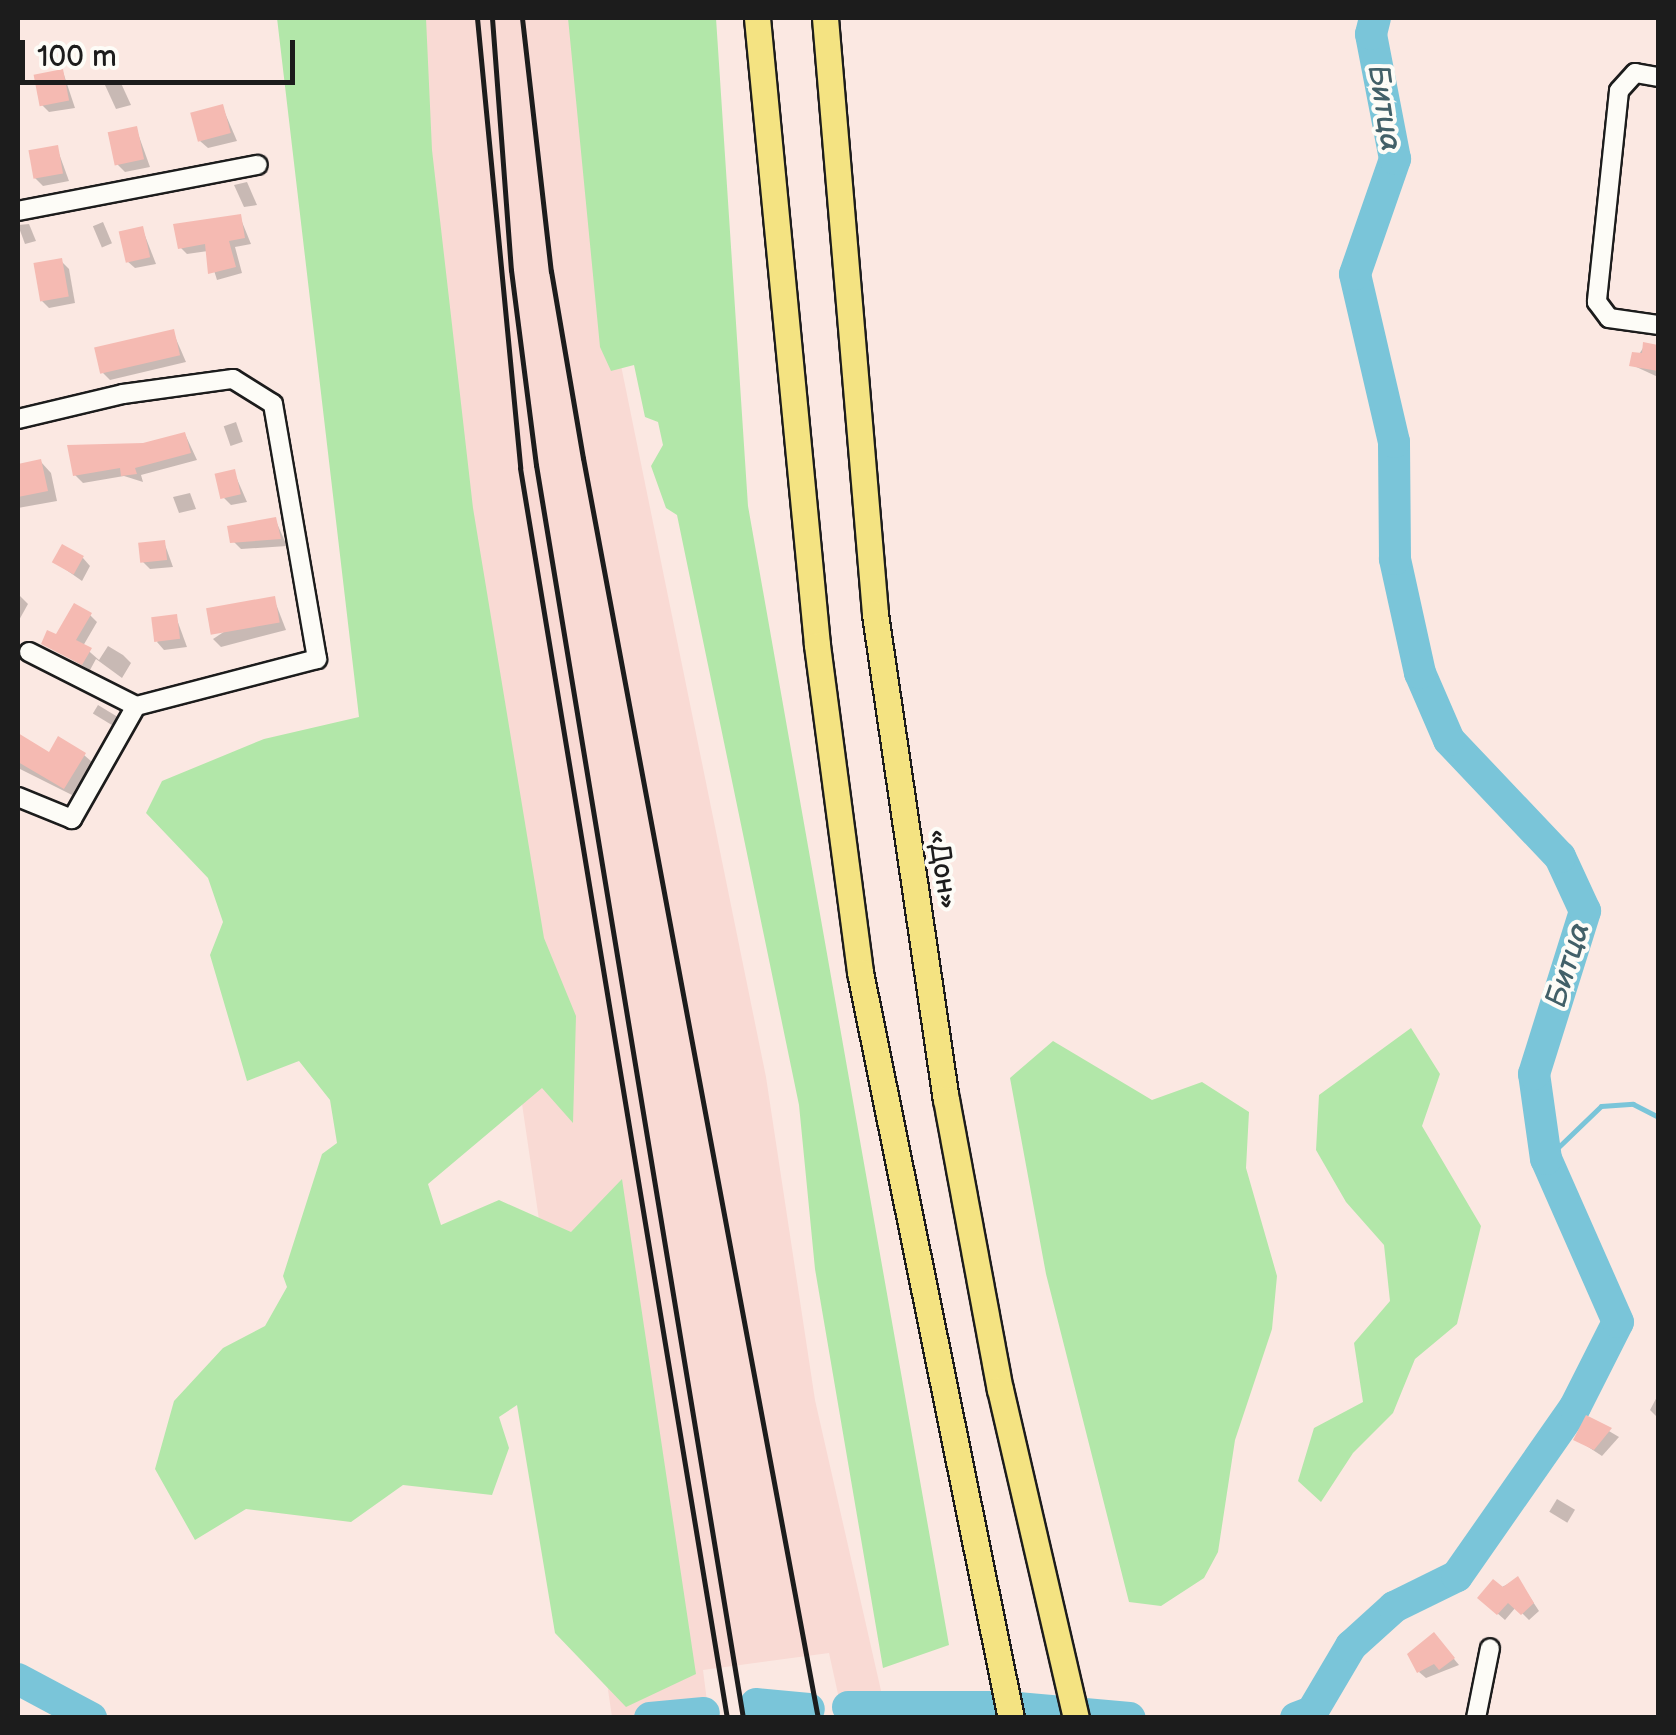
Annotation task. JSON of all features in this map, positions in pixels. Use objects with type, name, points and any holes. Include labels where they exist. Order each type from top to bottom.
[{"type":"highway","points":[[757,18],[817,645],[860,972],[1010,1718]]},
{"type":"highway","name":"«Дон»","points":[[825,18],[880,651],[946,1099],[1000,1390],[1076,1718]]},
{"type":"street","points":[[1658,76],[1635,73],[1619,91],[1597,302],[1609,318],[1658,326]]},
{"type":"street","points":[[18,211],[258,166]]},
{"type":"street","points":[[18,418],[123,394],[233,379],[273,404],[317,659],[136,706],[29,652]]},
{"type":"street","points":[[18,798],[72,819],[136,706]]},
{"type":"street","points":[[1476,1718],[1490,1648]]},
{"type":"shaded area","points":[[378,18],[588,18],[603,277],[766,1077],[815,1400],[887,1717],[843,1717],[829,1653],[703,1670],[709,1717],[612,1717],[431,484]]},
{"type":"green space","points":[[277,18],[426,18],[432,150],[473,508],[544,938],[576,1016],[573,1123],[542,1088],[428,1184],[441,1225],[499,1200],[571,1232],[622,1179],[696,1674],[626,1707],[555,1633],[517,1405],[499,1417],[509,1448],[492,1495],[403,1485],[351,1522],[246,1509],[195,1540],[155,1469],[174,1401],[223,1348],[265,1326],[287,1287],[283,1276],[322,1154],[337,1143],[330,1100],[299,1061],[247,1081],[210,955],[223,922],[208,878],[146,813],[162,781],[264,739],[359,717]]},
{"type":"green space","points":[[568,18],[716,18],[748,506],[949,1645],[883,1668],[815,1269],[799,1105],[677,515],[666,508],[651,466],[663,445],[658,422],[645,417],[634,365],[611,371],[600,347]]},
{"type":"green space","points":[[1411,1028],[1440,1074],[1422,1126],[1481,1226],[1457,1324],[1415,1359],[1393,1413],[1353,1453],[1321,1502],[1298,1481],[1314,1428],[1363,1402],[1354,1343],[1390,1301],[1384,1245],[1346,1202],[1316,1150],[1319,1095]]},
{"type":"green space","points":[[1053,1041],[1152,1100],[1202,1082],[1249,1112],[1246,1168],[1277,1276],[1272,1329],[1235,1440],[1218,1552],[1204,1578],[1161,1606],[1129,1602],[1046,1274],[1010,1078]]},
{"type":"building","points":[[63,69],[69,100],[40,106],[34,75]]},
{"type":"building","points":[[223,104],[231,133],[198,142],[190,113]]},
{"type":"building","points":[[137,126],[144,159],[115,165],[108,132]]},
{"type":"building","points":[[58,145],[63,174],[33,179],[28,150]]},
{"type":"building","points":[[241,214],[245,238],[229,241],[236,267],[208,274],[205,244],[178,249],[173,224]]},
{"type":"building","points":[[143,226],[150,257],[126,263],[119,232]]},
{"type":"building","points":[[62,258],[69,296],[40,301],[33,263]]},
{"type":"building","points":[[174,329],[180,355],[100,374],[94,347]]},
{"type":"building","points":[[1643,342],[1658,345],[1658,371],[1629,366],[1632,352],[1642,353]]},
{"type":"building","points":[[185,432],[191,453],[135,468],[137,474],[121,476],[120,468],[73,476],[67,445],[143,443]]},
{"type":"building","points":[[41,459],[48,491],[18,497],[18,464]]},
{"type":"building","points":[[235,469],[241,494],[220,499],[215,474]]},
{"type":"building","points":[[276,517],[281,539],[230,543],[227,526]]},
{"type":"building","points":[[165,540],[167,560],[140,563],[138,543]]},
{"type":"building","points":[[62,544],[84,556],[74,574],[52,562]]},
{"type":"building","points":[[275,596],[280,623],[211,635],[206,608]]},
{"type":"building","points":[[74,603],[92,613],[76,640],[92,648],[82,665],[41,644],[47,630],[56,634]]},
{"type":"building","points":[[177,614],[180,639],[154,642],[151,617]]},
{"type":"building","points":[[18,733],[49,752],[58,736],[86,753],[64,789],[18,762]]},
{"type":"building","points":[[1586,1415],[1612,1428],[1594,1450],[1573,1440]]},
{"type":"building","points":[[1518,1576],[1534,1603],[1521,1615],[1508,1603],[1497,1615],[1477,1598],[1493,1579],[1503,1587]]},
{"type":"building","points":[[1434,1632],[1455,1658],[1439,1670],[1434,1664],[1417,1673],[1407,1654]]},
{"type":"waterway","name":"Битца","points":[[1296,1718],[1312,1712],[1351,1646],[1394,1607],[1457,1576],[1575,1407],[1618,1322],[1546,1159],[1534,1074],[1585,911],[1560,857],[1449,740],[1420,673],[1395,559],[1394,442],[1355,274],[1395,159],[1371,34],[1375,18]]},
{"type":"waterway","points":[[1546,1159],[1601,1106],[1633,1104],[1658,1117]]},
{"type":"waterway","name":"Битца","points":[[18,1679],[91,1718]]},
{"type":"waterway","name":"Битца","points":[[756,1704],[809,1709]]},
{"type":"waterway","name":"Битца","points":[[848,1707],[1007,1707],[1130,1718]]},
{"type":"waterway","name":"Битца","points":[[650,1718],[704,1713]]},
{"type":"railway","points":[[477,18],[520,468],[727,1718]]},
{"type":"railway","points":[[492,18],[511,270],[536,465],[743,1718]]},
{"type":"railway","points":[[522,18],[551,271],[583,458],[818,1718]]}]
